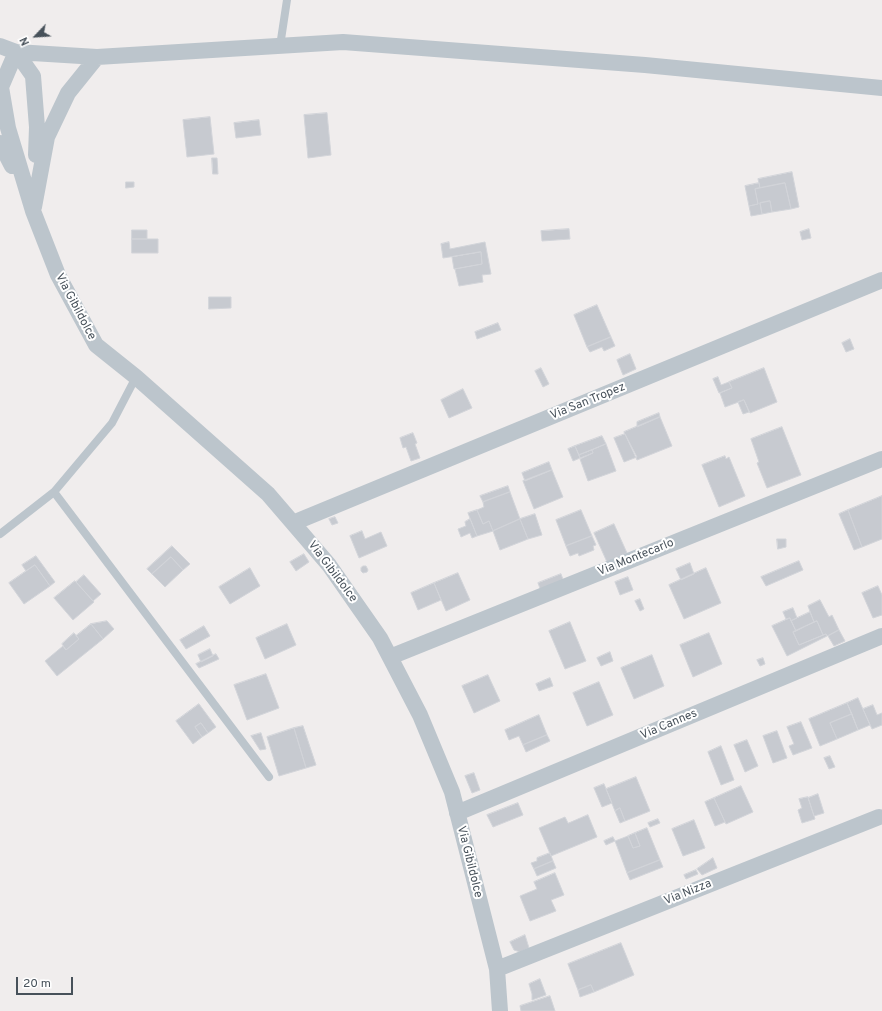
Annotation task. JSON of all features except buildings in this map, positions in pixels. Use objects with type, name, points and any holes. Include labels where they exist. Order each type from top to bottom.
[{"type":"street","points":[[0,46],[16,52],[97,57],[343,42],[645,65],[882,88]]},
{"type":"street","points":[[16,52],[33,76],[37,127],[33,211]]},
{"type":"street","points":[[16,52],[1,87],[8,128],[33,211]]},
{"type":"street","points":[[33,211],[47,137],[68,93],[97,57]]},
{"type":"street","points":[[0,143],[33,211]]},
{"type":"street","name":"Via Gibildolce","points":[[33,211],[58,275],[96,345],[136,377],[268,494],[329,566],[380,638],[420,715],[452,792],[497,969],[500,1011]]},
{"type":"street","name":"Via San Tropez","points":[[293,524],[882,280]]},
{"type":"street","name":"Via Montecarlo","points":[[390,657],[882,459]]},
{"type":"street","name":"Via Cannes","points":[[457,814],[882,636]]},
{"type":"street","name":"Via Nizza","points":[[497,969],[878,816]]},
{"type":"lane","points":[[280,46],[287,0]]},
{"type":"lane","points":[[0,534],[54,492],[112,423],[136,377]]},
{"type":"lane","points":[[54,492],[270,777]]}]
